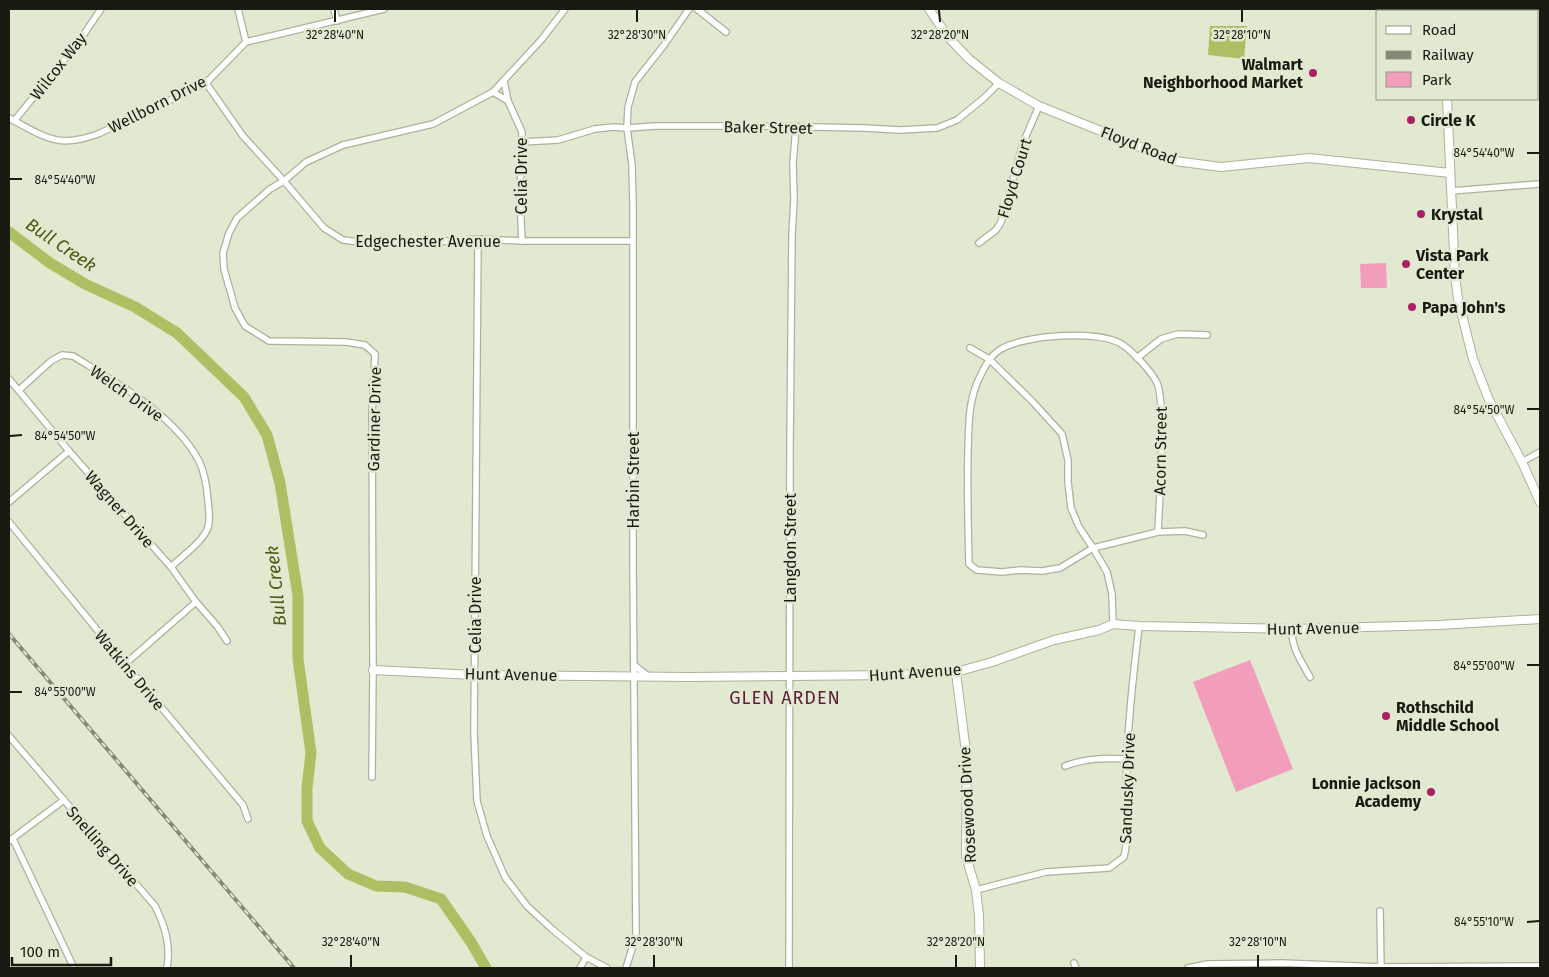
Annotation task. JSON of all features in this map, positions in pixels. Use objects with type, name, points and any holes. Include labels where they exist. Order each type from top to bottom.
[{"type":"street","name":"Wilcox Way","points":[[12,120],[78,43],[101,9]]},
{"type":"street","points":[[238,9],[246,42],[384,9]]},
{"type":"street","points":[[334,9],[337,21]]},
{"type":"street","name":"Gardiner Drive","points":[[372,777],[372,414],[375,354],[365,346],[346,342],[270,341],[245,326],[235,308],[224,269],[223,254],[229,233],[237,218],[306,162],[343,145],[434,124],[493,92],[542,39],[565,9]]},
{"type":"street","name":"Harbin Street","points":[[626,968],[636,936],[633,240],[632,165],[627,128],[628,107],[635,82],[689,9]]},
{"type":"street","points":[[697,9],[726,32]]},
{"type":"street","name":"Floyd Road","points":[[929,9],[948,37],[969,59],[999,82],[1039,106],[1175,161],[1221,167],[1315,158],[1450,173]]},
{"type":"street","name":"Wellborn Drive","points":[[12,120],[46,138],[64,142],[81,140],[98,134],[206,83],[246,42]]},
{"type":"street","name":"Celia Drive","points":[[504,81],[508,101],[522,132],[520,200],[522,241]]},
{"type":"street","name":"Baker Street","points":[[522,142],[558,140],[595,129],[613,126],[627,128],[655,126],[796,127],[900,130],[937,128],[957,120],[984,98],[999,82]]},
{"type":"street","name":"Edgechester Avenue","points":[[206,83],[243,136],[324,228],[343,240],[368,243],[478,240],[633,240]]},
{"type":"street","points":[[493,92],[508,101]]},
{"type":"street","points":[[1446,100],[1455,275],[1458,299],[1473,359],[1489,400],[1522,462],[1540,502]]},
{"type":"street","name":"Floyd Court","points":[[979,243],[996,230],[1001,222],[1023,143],[1039,106]]},
{"type":"street","name":"Langdon Street","points":[[789,968],[793,163],[796,127]]},
{"type":"street","points":[[1451,191],[1540,184]]},
{"type":"street","name":"Celia Drive","points":[[478,240],[474,732],[477,801],[487,836],[505,878],[527,906],[553,930],[586,957],[607,968]]},
{"type":"street","points":[[1136,358],[1161,339],[1178,334],[1208,335]]},
{"type":"street","name":"Acorn Street","points":[[989,359],[1001,349],[1018,342],[1070,336],[1102,337],[1122,344],[1136,358],[1157,382],[1162,405],[1158,532]]},
{"type":"street","points":[[970,348],[989,359],[1032,401],[1062,434],[1068,460],[1071,508],[1079,527],[1106,572],[1112,594],[1113,624]]},
{"type":"street","name":"Welch Drive","points":[[19,390],[50,361],[62,355],[73,356],[136,397],[159,414],[178,433],[199,460],[207,488],[209,516],[206,532],[171,567]]},
{"type":"street","points":[[989,359],[977,383],[969,410],[969,564],[977,570],[1002,572],[1020,570],[1042,571],[1060,568],[1093,548],[1158,532],[1185,531],[1204,535]]},
{"type":"street","name":"Wagner Drive","points":[[9,379],[69,451],[171,567],[227,641]]},
{"type":"street","points":[[9,502],[69,451]]},
{"type":"street","points":[[1522,462],[1540,452]]},
{"type":"street","name":"Watkins Drive","points":[[9,522],[243,805],[248,819]]},
{"type":"street","points":[[125,664],[196,602]]},
{"type":"street","name":"Hunt Avenue","points":[[373,670],[475,675],[899,675],[956,672],[992,662],[1054,640],[1099,630],[1113,624],[1292,629],[1540,620]]},
{"type":"street","name":"Sandusky Drive","points":[[976,890],[1046,872],[1108,868],[1124,856],[1128,814],[1126,790],[1127,759],[1139,626]]},
{"type":"street","points":[[1292,629],[1292,639],[1298,656],[1310,677]]},
{"type":"street","points":[[634,665],[648,676]]},
{"type":"street","name":"Rosewood Drive","points":[[956,672],[967,760],[966,856],[976,890],[979,915],[980,968]]},
{"type":"street","name":"Snelling Drive","points":[[9,736],[155,906],[164,924],[167,936],[169,948],[167,968]]},
{"type":"street","points":[[1065,766],[1078,761],[1098,758],[1127,759]]},
{"type":"street","points":[[64,800],[11,840],[74,968]]},
{"type":"street","points":[[1380,911],[1381,968]]},
{"type":"street","points":[[580,968],[586,957]]},
{"type":"street","points":[[1188,968],[1207,964],[1381,968],[1540,966]]},
{"type":"green space","points":[[1386,263],[1387,288],[1361,288],[1360,264]]},
{"type":"green space","points":[[1250,660],[1293,769],[1236,792],[1193,682]]},
{"type":"shaded area","points":[[1210,26],[1247,26],[1244,59],[1208,55]]},
{"type":"waterway","name":"Bull Creek","points":[[9,232],[50,263],[85,284],[135,307],[177,333],[244,397],[267,435],[280,483],[298,596],[298,659],[311,753],[307,788],[307,821],[320,848],[348,874],[376,886],[405,887],[441,899],[471,942],[486,968]]},
{"type":"railway","points":[[9,634],[294,968]]},
{"type":"place","name":"Walmart Neighborhood Market","points":[[1313,73]]},
{"type":"place","name":"Circle K","points":[[1411,120]]},
{"type":"place","name":"Krystal","points":[[1421,214]]},
{"type":"place","name":"Vista Park Center","points":[[1406,264]]},
{"type":"place","name":"Papa John's","points":[[1412,307]]},
{"type":"place","name":"Rothschild Middle School","points":[[1386,716]]},
{"type":"place","name":"Lonnie Jackson Academy","points":[[1431,792]]},
{"type":"district","name":"GLEN ARDEN","points":[[785,698]]}]
